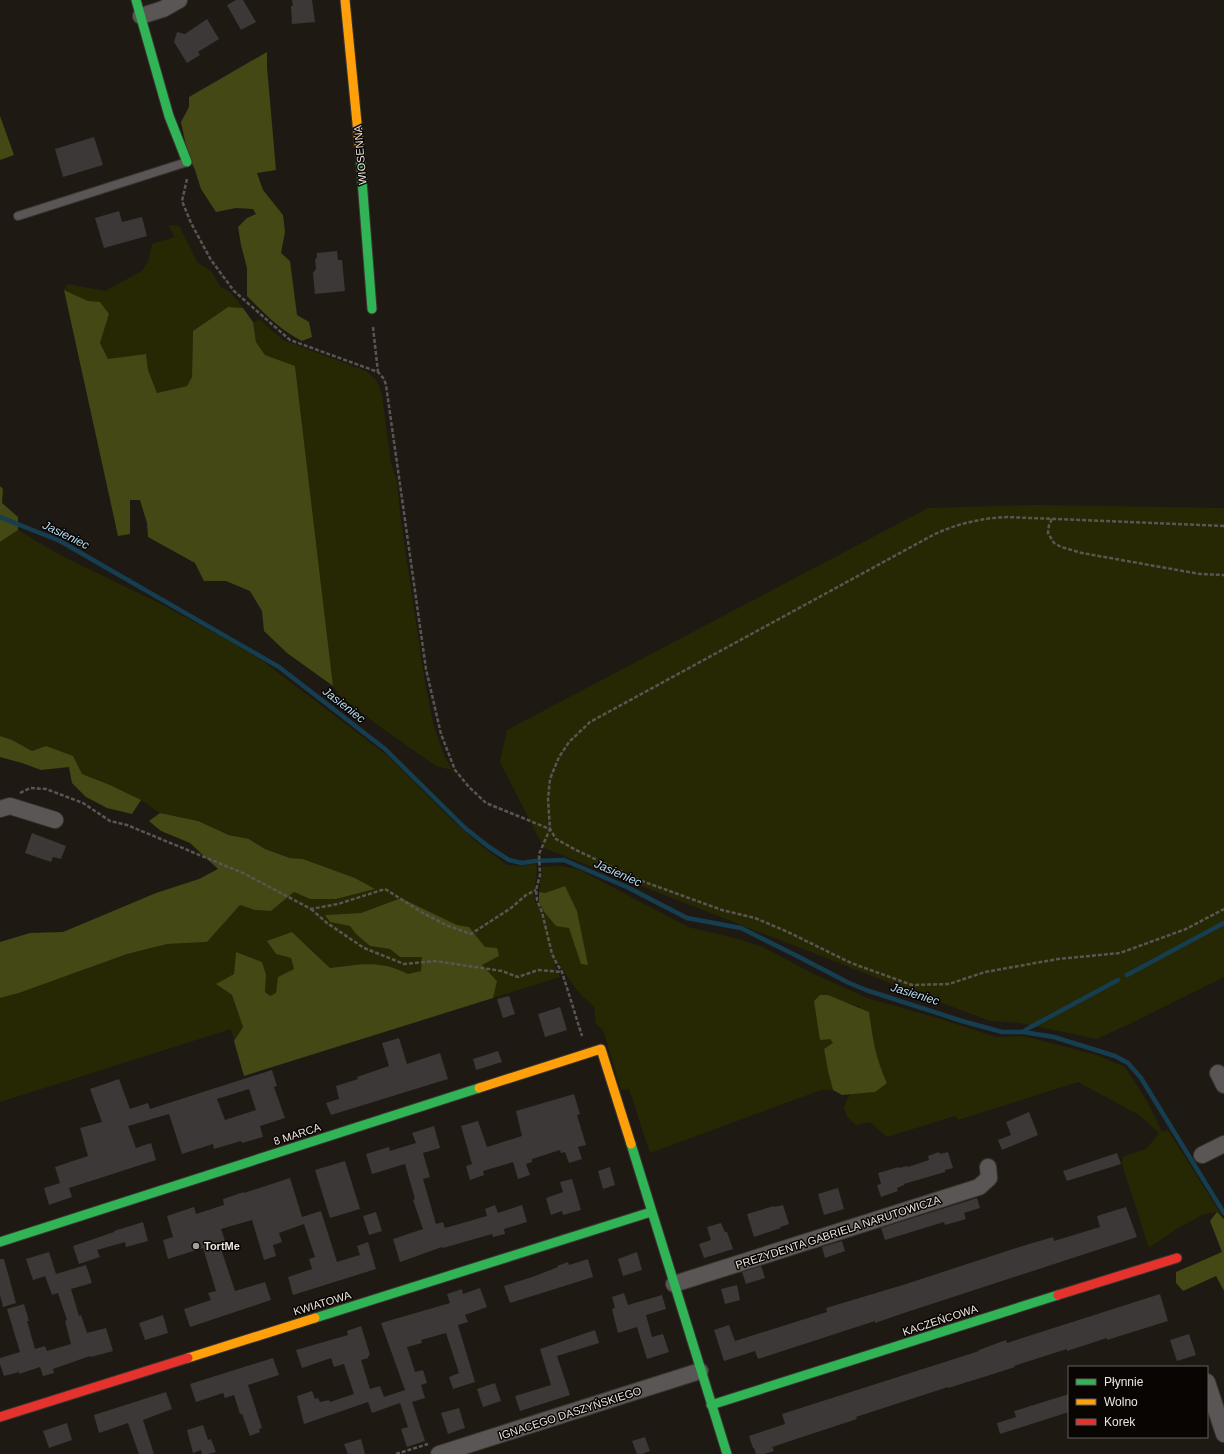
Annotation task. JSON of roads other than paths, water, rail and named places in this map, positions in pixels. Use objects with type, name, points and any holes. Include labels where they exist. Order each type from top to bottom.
[{"type":"street","points":[[136,0],[142,16],[169,116],[187,162]]},
{"type":"street","points":[[142,16],[163,9],[179,0]]},
{"type":"street","name":"WIOSENNA","points":[[345,0],[362,175],[372,309]]},
{"type":"street","points":[[5,807],[55,820]]},
{"type":"street","name":"8 MARCA","points":[[0,1242],[601,1049],[651,1212]]},
{"type":"street","points":[[1202,1155],[1224,1144]]},
{"type":"street","name":"PREZYDENTA GABRIELA NARUTOWICZA","points":[[674,1284],[979,1187],[989,1178],[988,1167]]},
{"type":"street","points":[[651,1212],[726,1454]]},
{"type":"street","name":"KWIATOWA","points":[[0,1417],[651,1212]]},
{"type":"street","name":"KACZEŃCOWA","points":[[710,1405],[1177,1258]]},
{"type":"street","name":"IGNACEGO DASZYŃSKIEGO","points":[[439,1454],[700,1371]]},
{"type":"street","points":[[1208,1385],[1224,1434]]},
{"type":"lane","points":[[18,216],[187,162]]},
{"type":"waterway","name":"Jasieniec","points":[[0,517],[60,541],[279,667],[385,749],[465,828],[489,847],[509,860],[522,863],[564,860],[629,888],[687,918],[741,928],[849,983],[866,990],[962,1021],[1002,1032],[1023,1032],[1054,1037],[1115,1056],[1128,1063],[1141,1078],[1224,1213]]},
{"type":"waterway","points":[[1127,975],[1224,923]]},
{"type":"waterway","points":[[1023,1032],[1118,980]]},
{"type":"place","name":"TortMe","points":[[196,1246]]}]
